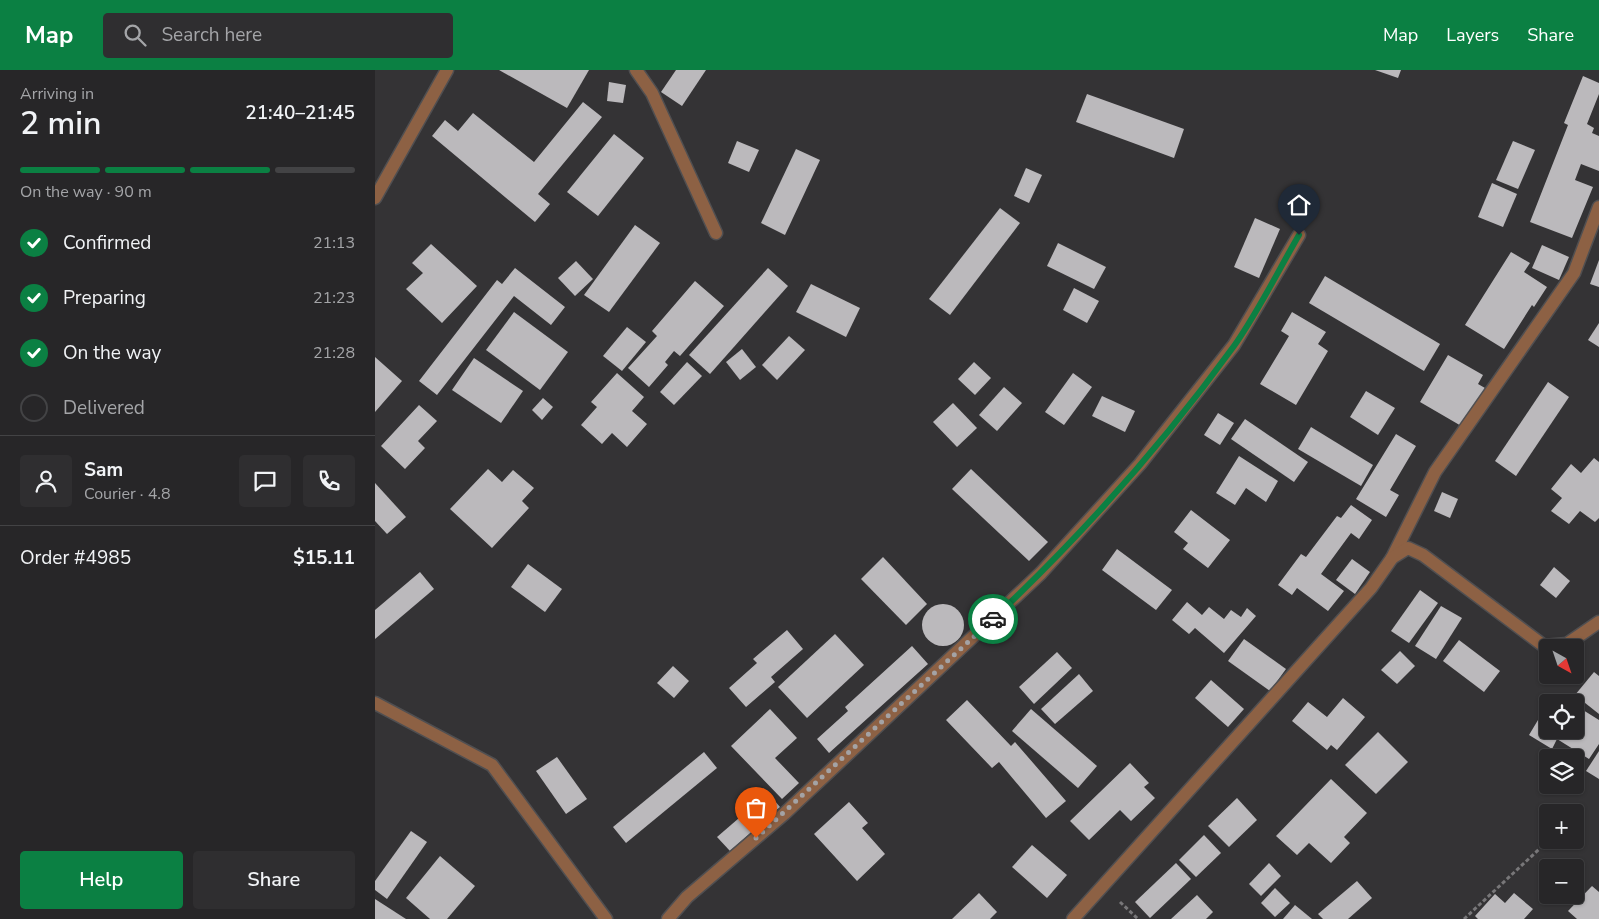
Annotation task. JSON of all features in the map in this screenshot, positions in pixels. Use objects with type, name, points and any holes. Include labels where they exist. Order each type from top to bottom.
[{"type":"street","points":[[375,198],[447,70]]},
{"type":"street","points":[[637,70],[652,93],[716,233]]},
{"type":"street","points":[[1073,919],[1371,588],[1392,558],[1435,472],[1574,274],[1599,206]]},
{"type":"street","points":[[668,919],[687,897],[791,808],[1041,573],[1140,464],[1234,345],[1299,235]]},
{"type":"street","points":[[1392,558],[1407,548],[1423,555],[1544,646],[1567,644],[1599,622]]},
{"type":"street","points":[[375,703],[492,765],[606,919]]},
{"type":"path","points":[[1464,919],[1539,849]]},
{"type":"building","points":[[499,70],[589,70],[567,108]]},
{"type":"building","points":[[676,70],[706,70],[682,106],[661,92]]},
{"type":"building","points":[[1375,70],[1401,70],[1398,78]]},
{"type":"building","points":[[1583,76],[1599,83],[1599,94],[1587,124],[1594,128],[1592,133],[1599,136],[1599,171],[1581,164],[1575,180],[1593,187],[1572,238],[1530,222],[1568,125],[1564,123]]},
{"type":"building","points":[[609,82],[626,85],[623,103],[607,101]]},
{"type":"building","points":[[1087,94],[1184,129],[1174,158],[1076,122]]},
{"type":"building","points":[[583,102],[602,117],[538,194],[550,204],[535,222],[432,136],[445,120],[458,131],[473,113],[534,162]]},
{"type":"building","points":[[614,134],[644,158],[598,216],[567,192]]},
{"type":"building","points":[[737,141],[759,150],[749,172],[728,163]]},
{"type":"building","points":[[1513,141],[1535,150],[1518,189],[1496,180]]},
{"type":"building","points":[[796,149],[820,160],[785,235],[761,223]]},
{"type":"building","points":[[1026,168],[1042,175],[1029,203],[1014,196]]},
{"type":"building","points":[[1492,183],[1517,194],[1503,227],[1478,217]]},
{"type":"building","points":[[1000,208],[1020,223],[950,315],[929,299]]},
{"type":"building","points":[[1255,218],[1280,229],[1259,278],[1234,267]]},
{"type":"building","points":[[635,225],[660,243],[609,312],[584,295]]},
{"type":"building","points":[[1058,243],[1106,267],[1094,289],[1047,266]]},
{"type":"building","points":[[431,244],[477,286],[442,323],[406,289],[423,273],[412,263]]},
{"type":"building","points":[[1542,245],[1569,257],[1559,280],[1532,268]]},
{"type":"building","points":[[1511,252],[1530,263],[1524,272],[1547,287],[1534,307],[1532,305],[1504,349],[1465,325]]},
{"type":"building","points":[[1599,260],[1599,287],[1590,284]]},
{"type":"building","points":[[576,261],[593,279],[575,296],[558,278]]},
{"type":"building","points":[[515,268],[565,307],[551,325],[514,296],[437,395],[419,381],[497,280],[502,284]]},
{"type":"building","points":[[768,268],[788,286],[710,374],[689,355]]},
{"type":"building","points":[[1325,276],[1440,344],[1424,371],[1309,303]]},
{"type":"building","points":[[695,281],[724,306],[680,356],[674,351],[665,362],[668,365],[649,387],[628,368],[657,336],[652,331]]},
{"type":"building","points":[[811,284],[860,308],[846,337],[796,312]]},
{"type":"building","points":[[1074,288],[1099,301],[1087,323],[1063,310]]},
{"type":"building","points":[[514,312],[568,352],[540,390],[486,350]]},
{"type":"building","points":[[1292,312],[1326,332],[1318,344],[1328,351],[1296,405],[1260,384],[1289,336],[1281,331]]},
{"type":"building","points":[[1599,323],[1599,347],[1588,340]]},
{"type":"building","points":[[627,327],[646,342],[622,371],[603,356]]},
{"type":"building","points":[[789,336],[805,350],[777,380],[762,365]]},
{"type":"building","points":[[742,349],[756,367],[740,380],[726,362]]},
{"type":"building","points":[[1448,355],[1483,375],[1478,384],[1485,388],[1463,427],[1420,402]]},
{"type":"building","points":[[375,357],[402,381],[375,412]]},
{"type":"building","points":[[474,358],[523,391],[501,423],[452,390]]},
{"type":"building","points":[[687,362],[702,376],[674,405],[660,392]]},
{"type":"building","points":[[974,362],[991,378],[975,395],[958,379]]},
{"type":"building","points":[[617,373],[644,397],[632,411],[647,424],[627,447],[612,433],[602,444],[581,425],[597,407],[591,402]]},
{"type":"building","points":[[1073,373],[1092,387],[1064,425],[1045,412]]},
{"type":"building","points":[[1548,382],[1569,397],[1516,476],[1495,461]]},
{"type":"building","points":[[1004,387],[1022,403],[997,431],[979,415]]},
{"type":"building","points":[[1366,391],[1395,408],[1378,435],[1350,417]]},
{"type":"building","points":[[1102,396],[1135,411],[1125,432],[1092,416]]},
{"type":"building","points":[[543,398],[553,407],[542,420],[532,410]]},
{"type":"building","points":[[953,403],[977,428],[957,447],[933,422]]},
{"type":"building","points":[[419,405],[437,421],[418,441],[425,448],[405,469],[381,446]]},
{"type":"building","points":[[1218,413],[1234,423],[1220,445],[1204,435]]},
{"type":"building","points":[[1245,419],[1308,462],[1294,482],[1231,439]]},
{"type":"building","points":[[1311,427],[1373,465],[1361,486],[1298,449]]},
{"type":"building","points":[[1396,434],[1416,446],[1390,490],[1399,495],[1386,517],[1356,499]]},
{"type":"building","points":[[1239,456],[1278,481],[1266,502],[1246,488],[1235,505],[1216,493]]},
{"type":"building","points":[[1594,458],[1599,462],[1599,518],[1595,522],[1580,511],[1569,524],[1551,511],[1562,498],[1551,489],[1571,464],[1581,473]]},
{"type":"building","points":[[488,469],[502,482],[513,470],[534,488],[522,501],[529,508],[492,548],[450,509]]},
{"type":"building","points":[[971,469],[1048,542],[1029,561],[952,489]]},
{"type":"building","points":[[375,483],[406,517],[387,534],[375,521]]},
{"type":"building","points":[[1442,492],[1458,499],[1450,518],[1434,511]]},
{"type":"building","points":[[1351,505],[1372,520],[1359,539],[1351,533],[1321,574],[1344,591],[1328,611],[1297,588],[1292,595],[1278,585],[1301,554],[1306,557],[1337,516],[1341,518]]},
{"type":"building","points":[[1191,510],[1230,540],[1208,568],[1183,549],[1188,543],[1174,532]]},
{"type":"building","points":[[1117,549],[1172,590],[1156,610],[1102,570]]},
{"type":"building","points":[[883,557],[927,604],[906,625],[861,579]]},
{"type":"building","points":[[1352,559],[1370,572],[1355,594],[1336,580]]},
{"type":"building","points":[[528,564],[562,589],[545,612],[511,587]]},
{"type":"building","points":[[1554,567],[1570,581],[1556,598],[1540,585]]},
{"type":"building","points":[[420,572],[434,589],[375,639],[375,610]]},
{"type":"building","points":[[1420,590],[1438,603],[1409,643],[1391,631]]},
{"type":"building","points":[[1187,602],[1202,615],[1209,607],[1224,619],[1231,610],[1241,617],[1247,608],[1256,616],[1224,653],[1195,628],[1189,634],[1172,620]]},
{"type":"building","points":[[947,604],[955,607],[961,613],[964,625],[961,637],[955,643],[939,646],[931,643],[925,637],[922,621],[925,613],[931,607]]},
{"type":"building","points":[[1441,606],[1462,618],[1436,659],[1415,646]]},
{"type":"building","points":[[787,630],[803,649],[771,677],[775,682],[746,707],[729,688],[757,663],[753,659]]},
{"type":"building","points":[[835,634],[864,665],[807,718],[778,687]]},
{"type":"building","points":[[1244,639],[1286,669],[1270,691],[1228,661]]},
{"type":"building","points":[[1459,640],[1500,671],[1484,692],[1443,661]]},
{"type":"building","points":[[912,646],[928,664],[829,753],[817,739],[848,711],[845,707]]},
{"type":"building","points":[[1400,651],[1415,666],[1397,684],[1381,670]]},
{"type":"building","points":[[1057,652],[1072,668],[1034,704],[1019,687]]},
{"type":"building","points":[[673,666],[689,681],[674,698],[657,683]]},
{"type":"building","points":[[1594,672],[1599,676],[1599,714],[1584,702],[1584,694],[1576,694]]},
{"type":"building","points":[[1079,674],[1093,691],[1055,724],[1041,709]]},
{"type":"building","points":[[1211,680],[1244,709],[1228,727],[1195,698]]},
{"type":"building","points":[[1343,698],[1365,717],[1337,750],[1331,745],[1327,750],[1292,721],[1308,702],[1327,717]]},
{"type":"building","points":[[967,700],[1011,746],[1015,742],[1066,801],[1046,818],[999,762],[992,768],[946,720]]},
{"type":"building","points":[[770,709],[797,738],[775,758],[799,783],[782,799],[731,746]]},
{"type":"building","points":[[1031,709],[1097,766],[1078,788],[1012,731]]},
{"type":"building","points":[[1584,711],[1599,720],[1599,744],[1589,759],[1584,756],[1584,749],[1573,749],[1557,739],[1584,739]]},
{"type":"building","points":[[1539,718],[1539,739],[1557,739],[1552,749],[1529,735]]},
{"type":"building","points":[[1378,732],[1408,762],[1376,794],[1345,765]]},
{"type":"building","points":[[1599,751],[1599,779],[1586,771]]},
{"type":"building","points":[[704,752],[717,768],[626,843],[613,827]]},
{"type":"building","points":[[557,757],[587,799],[566,814],[536,771]]},
{"type":"building","points":[[1130,763],[1149,783],[1144,787],[1155,798],[1131,821],[1120,810],[1089,840],[1070,821]]},
{"type":"building","points":[[1331,779],[1367,813],[1344,837],[1350,843],[1331,863],[1309,843],[1297,855],[1276,836]]},
{"type":"building","points":[[768,793],[780,807],[730,851],[717,837]]},
{"type":"building","points":[[1237,798],[1257,820],[1229,847],[1208,826]]},
{"type":"building","points":[[849,802],[868,823],[862,828],[885,854],[857,881],[814,834]]},
{"type":"building","points":[[411,831],[427,842],[387,899],[375,890],[375,881]]},
{"type":"building","points":[[1204,835],[1221,853],[1196,877],[1179,860]]},
{"type":"building","points":[[1032,845],[1067,875],[1047,898],[1012,867]]},
{"type":"building","points":[[440,856],[475,886],[447,919],[430,919],[406,898]]},
{"type":"building","points":[[1176,863],[1191,879],[1150,918],[1135,902]]},
{"type":"building","points":[[1269,863],[1281,876],[1261,896],[1249,884]]},
{"type":"building","points":[[1357,881],[1372,898],[1348,919],[1323,919],[1318,914]]},
{"type":"building","points":[[1592,886],[1599,892],[1599,919],[1577,919],[1568,911],[1575,904],[1584,904],[1584,894]]},
{"type":"building","points":[[1275,888],[1290,903],[1275,917],[1261,903]]},
{"type":"building","points":[[979,893],[997,912],[990,919],[952,919]]},
{"type":"building","points":[[1514,893],[1533,909],[1524,919],[1478,919],[1475,916],[1495,894],[1505,903]]},
{"type":"building","points":[[1197,895],[1213,912],[1206,919],[1171,919]]},
{"type":"building","points":[[375,899],[406,919],[375,919]]},
{"type":"building","points":[[1295,905],[1312,919],[1283,919]]},
{"type":"way so far","points":[[756,838],[993,619]]},
{"type":"route","points":[[993,619],[1041,573],[1140,464],[1234,345],[1299,235]]}]
